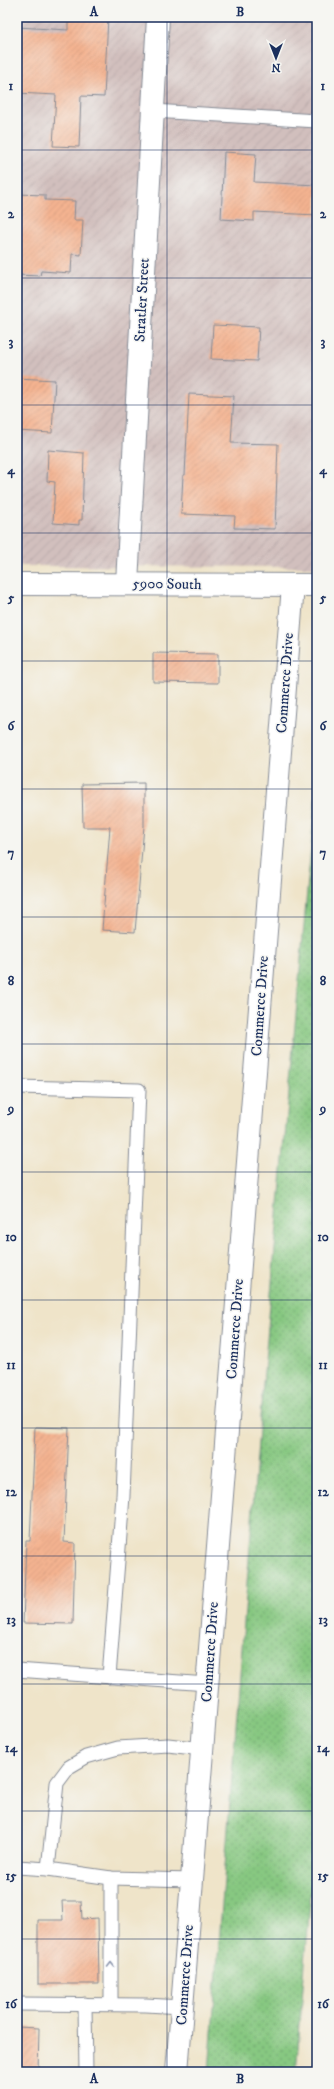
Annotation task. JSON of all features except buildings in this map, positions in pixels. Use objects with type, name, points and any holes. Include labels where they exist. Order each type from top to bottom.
[{"type":"street","name":"Stratler Street","points":[[127,583],[158,17]]},
{"type":"street","name":"5900 South","points":[[17,584],[127,583],[317,585]]},
{"type":"street","name":"Commerce Drive","points":[[177,2072],[293,585]]},
{"type":"lane","points":[[152,111],[317,121]]},
{"type":"lane","points":[[17,1088],[140,1090],[123,1496],[109,1677]]},
{"type":"lane","points":[[17,1670],[207,1684]]},
{"type":"lane","points":[[48,1869],[57,1783],[69,1767],[86,1757],[118,1748],[168,1745],[202,1749]]},
{"type":"lane","points":[[17,1867],[48,1869],[111,1878],[192,1880]]},
{"type":"lane","points":[[110,2004],[111,1878]]},
{"type":"lane","points":[[17,2004],[110,2004],[182,2008]]},
{"type":"lane","points":[[85,2004],[86,2072]]},
{"type":"shaded area","points":[[17,17],[317,17],[317,567],[17,566]]},
{"type":"green space","points":[[317,779],[317,1818],[296,2072],[209,2072],[260,1417]]}]
